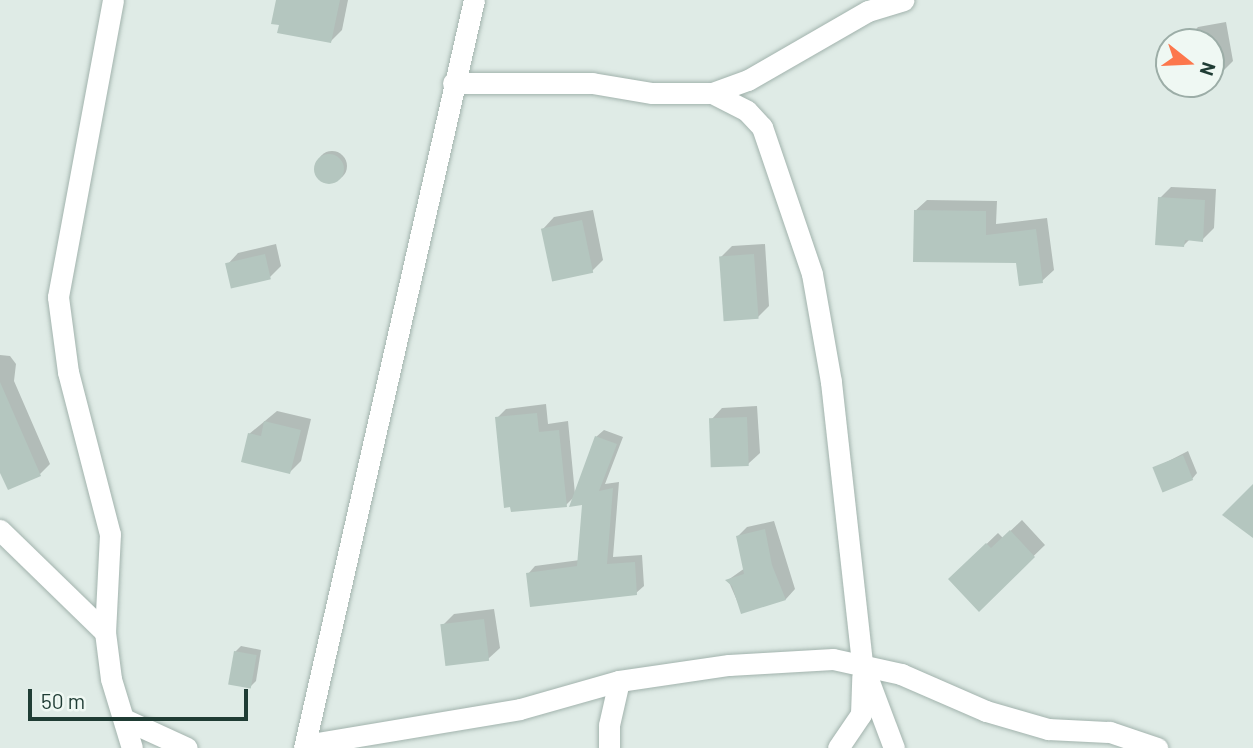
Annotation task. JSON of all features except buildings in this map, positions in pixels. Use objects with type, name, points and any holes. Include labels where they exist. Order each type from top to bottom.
[{"type":"street","points":[[113,0],[58,297],[68,372],[110,534],[105,632],[111,679],[132,748]]},
{"type":"street","points":[[474,0],[304,746],[520,709],[619,681],[729,665],[834,659],[862,663],[901,674],[986,711],[1048,729],[1110,732],[1157,748]]},
{"type":"street","points":[[453,83],[592,83],[652,93],[712,93],[748,80],[868,11],[904,0]]},
{"type":"street","points":[[712,93],[747,111],[762,127],[812,274],[831,383],[862,663],[861,714],[838,748]]},
{"type":"street","points":[[0,530],[105,632]]},
{"type":"street","points":[[862,663],[894,748]]},
{"type":"street","points":[[609,748],[608,725],[619,681]]},
{"type":"street","points":[[124,719],[187,748]]}]
